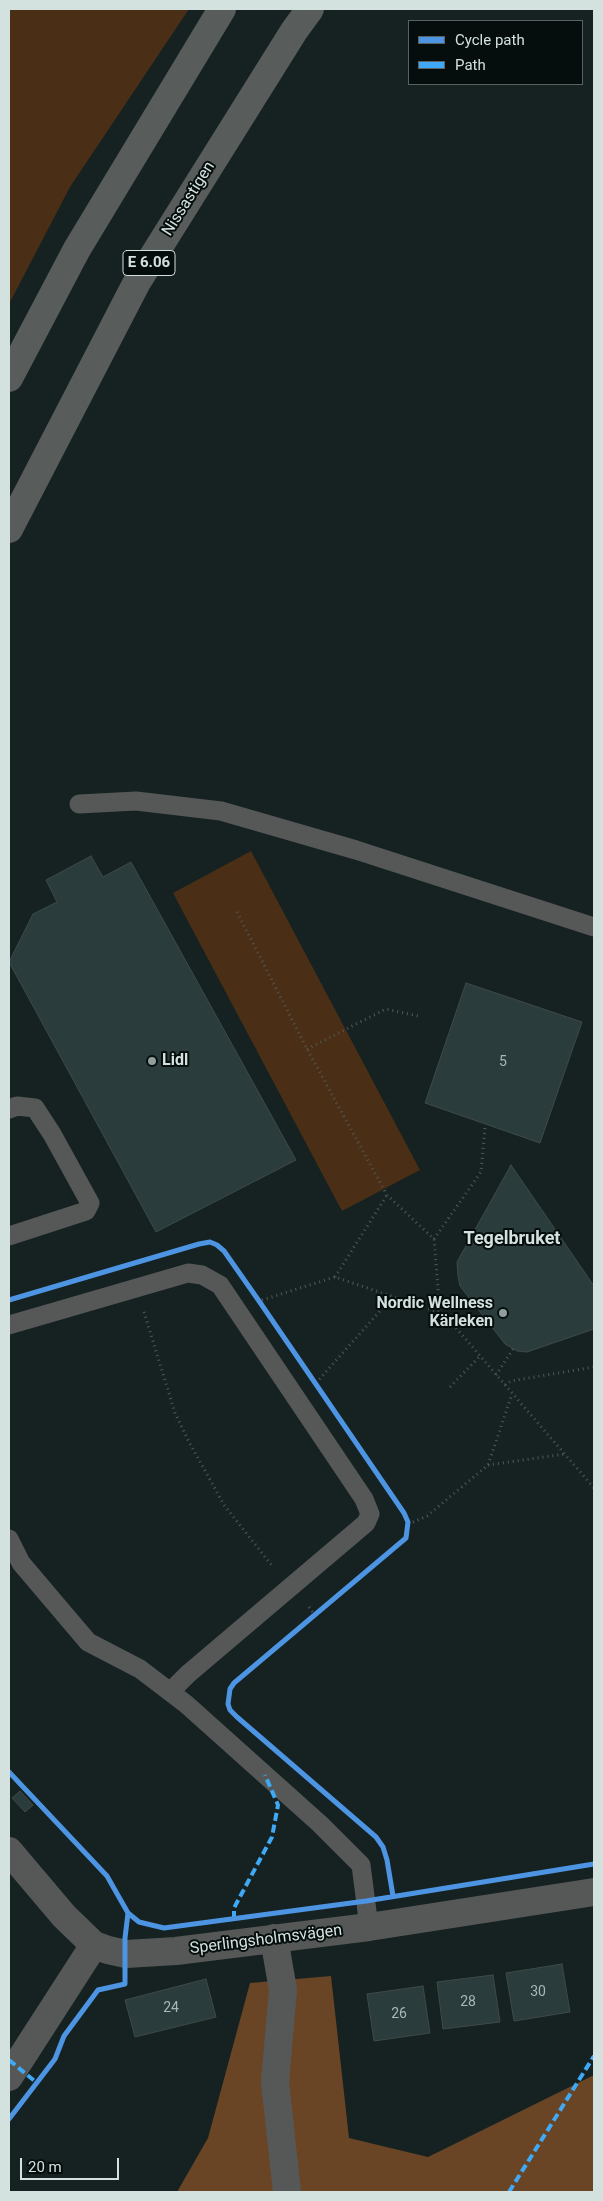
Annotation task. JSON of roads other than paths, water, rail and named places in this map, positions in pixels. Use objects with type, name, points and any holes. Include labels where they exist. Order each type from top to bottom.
[{"type":"highway","points":[[9,378],[77,249],[222,9]]},
{"type":"highway","name":"Nissastigen","points":[[9,529],[138,282],[294,31],[310,9]]},
{"type":"street","points":[[9,1851],[64,1916],[94,1945],[9,2077]]},
{"type":"street","name":"Sperlingsholmsvägen","points":[[94,1945],[126,1954],[176,1951],[369,1927],[594,1892]]},
{"type":"street","points":[[274,1938],[283,1990],[275,2082],[287,2192]]},
{"type":"lane","points":[[79,804],[136,801],[221,811],[365,853],[594,927]]},
{"type":"lane","points":[[9,1108],[17,1106],[35,1108],[52,1134],[90,1203],[86,1212],[9,1236]]},
{"type":"lane","points":[[9,1326],[188,1273],[202,1275],[220,1285],[364,1499],[370,1514],[366,1522],[170,1692]]},
{"type":"lane","points":[[9,1539],[21,1563],[88,1642],[140,1669],[170,1692],[320,1824],[361,1865],[369,1927]]},
{"type":"place","name":"Lidl","points":[[152,1061]]},
{"type":"place","name":"Nordic Wellness Kärleken","points":[[503,1313]]},
{"type":"district","name":"Tegelbruket","points":[[512,1239]]}]
